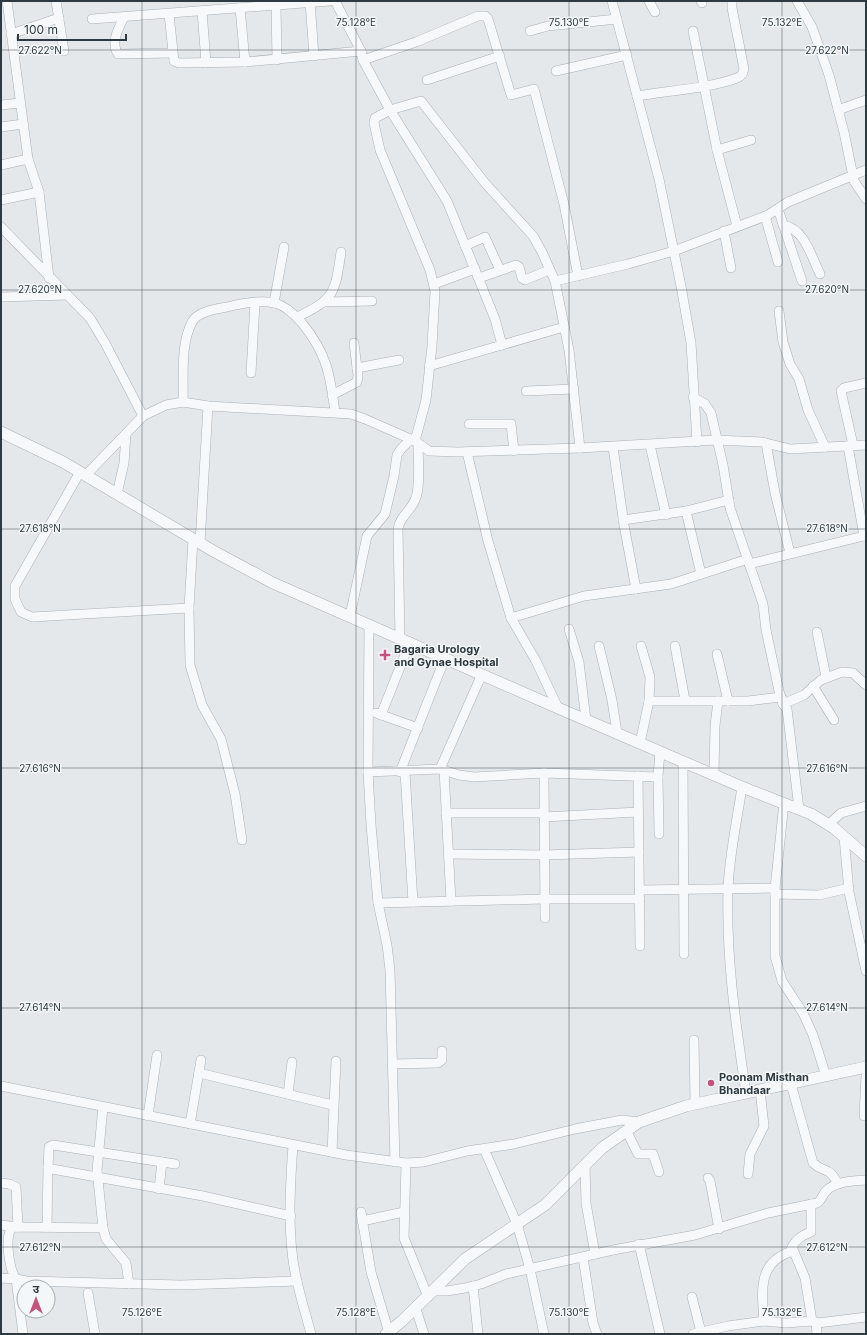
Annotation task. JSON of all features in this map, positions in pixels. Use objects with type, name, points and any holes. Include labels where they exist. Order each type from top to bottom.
[{"type":"street","points":[[7,1],[28,159],[39,192],[49,278]]},
{"type":"street","points":[[56,1],[64,51]]},
{"type":"street","points":[[92,19],[330,1]]},
{"type":"street","points":[[335,1],[390,110],[447,201],[495,319],[502,345]]},
{"type":"street","points":[[612,1],[659,179],[674,250],[691,343],[693,397],[697,442]]},
{"type":"street","points":[[649,1],[655,12]]},
{"type":"street","points":[[637,96],[704,86],[738,78],[743,74],[744,69],[732,8],[732,1]]},
{"type":"street","points":[[797,1],[812,27],[829,75],[854,181],[866,199]]},
{"type":"street","points":[[310,2],[314,56]]},
{"type":"street","points":[[276,5],[278,60]]},
{"type":"street","points":[[240,8],[245,62]]},
{"type":"street","points":[[202,11],[206,63]]},
{"type":"street","points":[[169,14],[172,53],[174,61],[179,63],[245,62],[314,56],[362,56],[416,42],[478,16],[484,16],[488,19],[500,56],[510,95],[534,89],[564,204],[578,276]]},
{"type":"street","points":[[124,17],[116,34],[116,50],[118,54],[172,53]]},
{"type":"street","points":[[12,34],[59,18]]},
{"type":"street","points":[[530,31],[548,26],[617,19]]},
{"type":"street","points":[[693,31],[716,150],[737,226]]},
{"type":"street","points":[[556,71],[627,55]]},
{"type":"street","points":[[427,80],[500,56]]},
{"type":"street","points":[[838,110],[866,100]]},
{"type":"street","points":[[381,715],[405,640],[398,529],[402,516],[413,504],[418,492],[415,441],[426,400],[432,346],[434,284],[430,270],[379,145],[375,118],[390,110],[421,101],[485,183],[533,236],[555,281],[569,350],[580,448]]},
{"type":"street","points":[[1,106],[20,103]]},
{"type":"street","points":[[1,127],[23,124]]},
{"type":"street","points":[[716,150],[751,140]]},
{"type":"street","points":[[1,165],[28,159]]},
{"type":"street","points":[[555,281],[674,250],[765,216],[788,202],[853,174],[866,170]]},
{"type":"street","points":[[1,200],[39,192]]},
{"type":"street","points":[[778,209],[802,281]]},
{"type":"street","points":[[765,216],[778,262]]},
{"type":"street","points":[[783,225],[789,226],[798,232],[820,274]]},
{"type":"street","points":[[1,227],[49,278],[90,318],[105,343],[143,416]]},
{"type":"street","points":[[724,231],[731,268]]},
{"type":"street","points":[[465,246],[485,238],[500,270]]},
{"type":"street","points":[[274,303],[284,247]]},
{"type":"street","points":[[325,302],[334,287],[337,278],[341,252]]},
{"type":"street","points":[[434,284],[477,273],[518,266],[522,278],[526,280],[549,270]]},
{"type":"street","points":[[1,298],[67,295]]},
{"type":"street","points":[[297,317],[325,302],[372,301]]},
{"type":"street","points":[[251,372],[255,303]]},
{"type":"street","points":[[183,402],[185,340],[193,320],[199,314],[239,304],[274,303],[283,306],[297,317],[314,338],[324,358],[335,412]]},
{"type":"street","points":[[779,311],[784,342],[790,364],[800,379],[808,410],[825,447]]},
{"type":"street","points":[[429,366],[564,327]]},
{"type":"street","points":[[332,395],[356,384],[358,379],[354,343]]},
{"type":"street","points":[[357,368],[399,360]]},
{"type":"street","points":[[511,618],[584,596],[671,584],[700,574],[748,562],[790,554],[865,536],[842,391],[844,388],[866,383]]},
{"type":"street","points":[[526,391],[574,389]]},
{"type":"street","points":[[693,397],[700,400],[709,408],[723,465],[729,500],[740,540],[763,604],[766,630],[782,700],[787,709],[799,809]]},
{"type":"street","points":[[189,608],[32,617],[21,612],[14,599],[15,586],[83,474],[143,416],[166,405],[183,402],[208,406],[351,414],[415,441],[429,451],[514,451],[650,445],[716,440],[766,442],[790,448],[866,445]]},
{"type":"street","points":[[208,406],[197,541],[189,608],[189,657],[192,677],[202,705],[221,739],[236,794],[242,840]]},
{"type":"street","points":[[469,424],[511,424],[514,451]]},
{"type":"street","points":[[1,432],[35,447],[197,541],[273,583],[558,708],[742,787],[799,809],[829,824],[866,856]]},
{"type":"street","points":[[117,494],[124,462],[126,434]]},
{"type":"street","points":[[350,616],[367,536],[384,514],[394,476],[397,455],[401,449],[415,441]]},
{"type":"street","points":[[766,442],[775,493],[790,554]]},
{"type":"street","points":[[650,445],[666,515]]},
{"type":"street","points":[[613,447],[623,520],[636,589]]},
{"type":"street","points":[[466,452],[488,541],[511,618],[536,661],[558,708]]},
{"type":"street","points":[[623,520],[666,515],[729,500]]},
{"type":"street","points":[[686,511],[700,574]]},
{"type":"street","points":[[369,625],[368,772],[378,903],[389,957],[395,1162]]},
{"type":"street","points":[[568,629],[579,662],[586,720]]},
{"type":"street","points":[[816,632],[826,677]]},
{"type":"street","points":[[599,646],[612,700],[617,733]]},
{"type":"street","points":[[640,646],[650,677],[649,701],[640,743]]},
{"type":"street","points":[[674,646],[685,700]]},
{"type":"street","points":[[717,654],[728,701]]},
{"type":"street","points":[[413,902],[403,772],[445,658]]},
{"type":"street","points":[[649,701],[782,700],[804,695],[813,686],[826,677],[849,672],[858,676],[866,686]]},
{"type":"street","points":[[451,901],[449,854],[442,770],[482,674]]},
{"type":"street","points":[[813,686],[834,720]]},
{"type":"street","points":[[714,774],[715,726],[718,701]]},
{"type":"street","points":[[368,710],[418,728]]},
{"type":"street","points":[[659,834],[658,777],[660,751]]},
{"type":"street","points":[[683,761],[684,954]]},
{"type":"street","points":[[368,772],[442,770],[459,775],[474,777],[544,773],[658,777]]},
{"type":"street","points":[[544,773],[545,918]]},
{"type":"street","points":[[638,776],[640,946]]},
{"type":"street","points":[[742,787],[728,889],[729,961],[746,1093]]},
{"type":"street","points":[[784,803],[775,891],[774,947],[782,981],[809,1026],[826,1076]]},
{"type":"street","points":[[829,824],[841,813],[866,806]]},
{"type":"street","points":[[446,813],[544,815],[638,812]]},
{"type":"street","points":[[844,837],[849,888],[866,971]]},
{"type":"street","points":[[449,854],[544,855],[639,852]]},
{"type":"street","points":[[378,903],[545,899],[683,890],[728,889],[819,895],[849,888]]},
{"type":"street","points":[[694,1040],[695,1104]]},
{"type":"street","points":[[392,1064],[438,1063],[442,1060],[442,1051]]},
{"type":"street","points":[[148,1116],[157,1055]]},
{"type":"street","points":[[190,1124],[201,1060]]},
{"type":"street","points":[[332,1152],[336,1061]]},
{"type":"street","points":[[288,1094],[292,1062]]},
{"type":"street","points":[[404,1212],[362,1216],[371,1272],[388,1333],[416,1309],[465,1259],[545,1205],[574,1177],[585,1164],[626,1130],[639,1122],[695,1104],[866,1067]]},
{"type":"street","points":[[199,1073],[333,1105]]},
{"type":"street","points":[[864,1116],[866,1076]]},
{"type":"street","points":[[791,1084],[813,1163],[830,1172],[838,1184]]},
{"type":"street","points":[[1,1086],[292,1145],[406,1163],[424,1162],[622,1120],[639,1122]]},
{"type":"street","points":[[748,1174],[750,1154],[764,1126],[760,1090]]},
{"type":"street","points":[[103,1107],[98,1151],[97,1178],[103,1228],[106,1240],[126,1263],[129,1284]]},
{"type":"street","points":[[626,1130],[638,1154],[653,1154],[659,1172]]},
{"type":"street","points":[[47,1227],[49,1148],[52,1145],[175,1164]]},
{"type":"street","points":[[292,1145],[292,1248],[297,1281],[311,1334]]},
{"type":"street","points":[[484,1149],[517,1224],[530,1269],[544,1334]]},
{"type":"street","points":[[159,1189],[162,1162]]},
{"type":"street","points":[[406,1163],[404,1212],[406,1243],[431,1294]]},
{"type":"street","points":[[585,1164],[586,1203],[595,1254]]},
{"type":"street","points":[[48,1167],[291,1216]]},
{"type":"street","points":[[708,1178],[710,1181],[719,1229]]},
{"type":"street","points":[[431,1294],[473,1286],[506,1274],[639,1244],[695,1235],[719,1229],[768,1213],[819,1202],[825,1191],[838,1184],[866,1180]]},
{"type":"street","points":[[1,1183],[16,1187],[18,1226]]},
{"type":"street","points":[[764,1321],[762,1292],[764,1277],[768,1268],[782,1255],[790,1252],[792,1246],[800,1236],[811,1232],[811,1204]]},
{"type":"street","points":[[1,1225],[103,1228]]},
{"type":"street","points":[[1,1278],[16,1279],[10,1265],[9,1236],[12,1229],[18,1226]]},
{"type":"street","points":[[639,1244],[660,1334]]},
{"type":"street","points":[[792,1246],[805,1278],[817,1334]]},
{"type":"street","points":[[583,1257],[593,1324],[597,1334]]},
{"type":"street","points":[[56,1282],[189,1285],[297,1281]]},
{"type":"street","points":[[473,1286],[478,1334]]},
{"type":"street","points":[[88,1293],[96,1334]]},
{"type":"street","points":[[692,1297],[697,1333],[764,1321],[786,1323],[866,1317]]},
{"type":"street","points":[[416,1309],[424,1334]]},
{"type":"street","points":[[22,1319],[24,1334]]},
{"type":"street","points":[[742,1324],[744,1334]]},
{"type":"place","name":"Bagaria Urology and Gynae Hospital","points":[[385,655]]},
{"type":"place","name":"Poonam Misthan Bhandaar","points":[[711,1083]]}]
